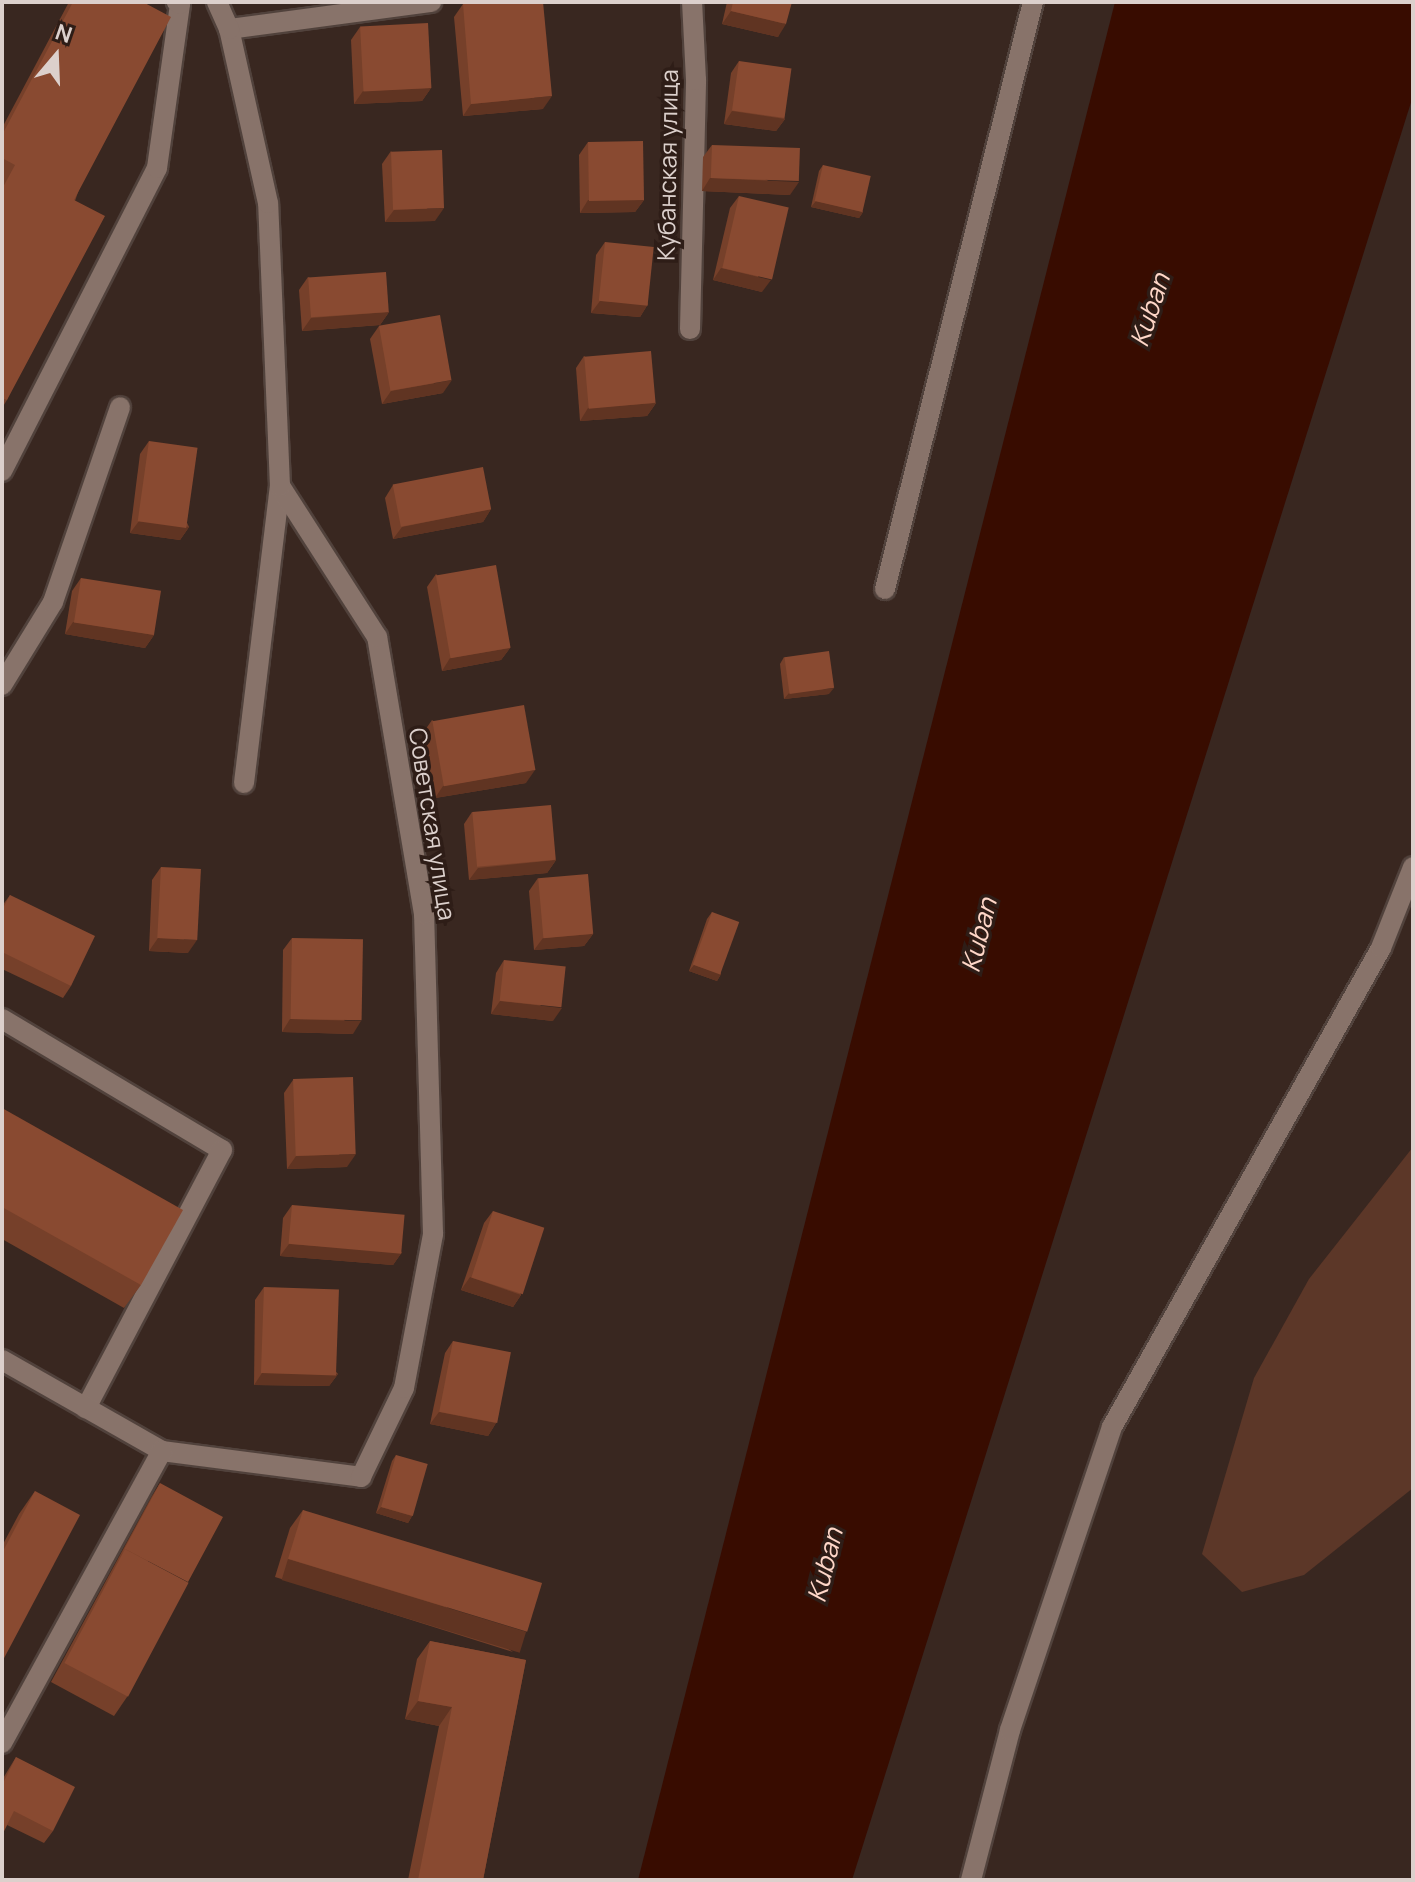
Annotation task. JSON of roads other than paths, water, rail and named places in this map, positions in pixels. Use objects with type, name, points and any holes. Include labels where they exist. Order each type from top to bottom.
[{"type":"street","points":[[2,471],[157,168],[180,4],[177,2]]},
{"type":"street","points":[[217,2],[229,29],[268,203],[280,486],[244,783]]},
{"type":"street","points":[[229,29],[431,2]]},
{"type":"street","name":"Кубанская улица","points":[[690,329],[696,80],[692,2]]},
{"type":"street","points":[[885,589],[1033,2]]},
{"type":"street","points":[[2,685],[53,602],[120,407]]},
{"type":"street","name":"Советская улица","points":[[162,1451],[361,1477],[404,1388],[433,1234],[424,914],[377,637],[280,486]]},
{"type":"street","points":[[971,1880],[1010,1730],[1112,1427],[1381,948],[1413,867]]},
{"type":"street","points":[[2,1019],[222,1150],[86,1408]]},
{"type":"street","points":[[2,1360],[162,1451],[2,1743]]},
{"type":"water","name":"Kuban","points":[[1115,2],[1413,2],[1413,96],[852,1880],[638,1880]]}]
